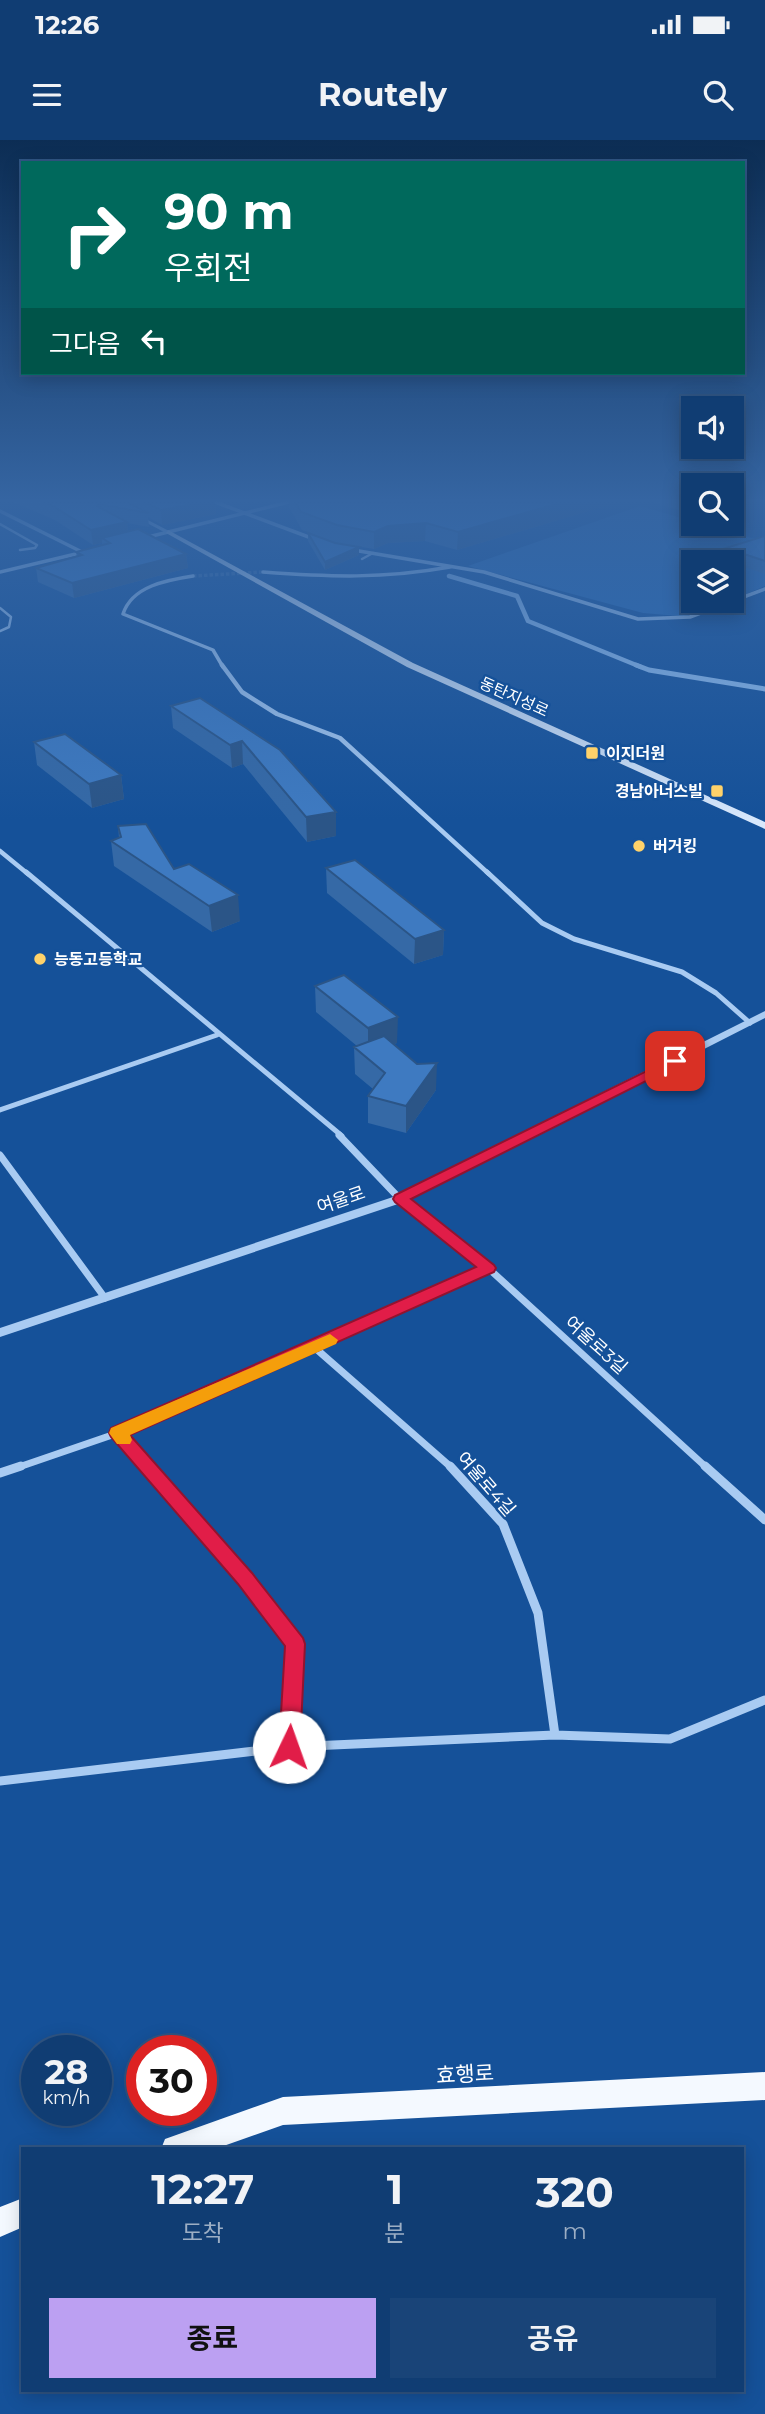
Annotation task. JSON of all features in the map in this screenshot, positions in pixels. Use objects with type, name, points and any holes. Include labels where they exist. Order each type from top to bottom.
[{"type":"main road","name":"동탄지성로","points":[[307,608],[410,665],[765,826]]},
{"type":"main road","name":"효행로","points":[[181,2147],[283,2111],[765,2086]]},
{"type":"main road","points":[[0,2222],[21,2213]]},
{"type":"street","points":[[125,608],[123,614],[213,650],[229,678],[242,692],[277,714],[340,738],[542,923],[574,939],[645,958],[682,972],[716,993],[750,1023]]},
{"type":"street","points":[[603,608],[639,619],[690,617],[714,608]]},
{"type":"street","name":"여울로3길","points":[[0,852],[352,1145],[400,1199],[488,1268],[765,1520]]},
{"type":"street","name":"여울로","points":[[0,1334],[400,1199],[765,1014]]},
{"type":"street","points":[[0,1110],[217,1035]]},
{"type":"street","points":[[0,1155],[105,1298]]},
{"type":"street","points":[[0,1473],[118,1433],[488,1268]]},
{"type":"street","name":"여울로4길","points":[[314,1347],[446,1461],[503,1524],[538,1613],[555,1735]]},
{"type":"street","points":[[118,1433],[245,1578],[295,1644],[289,1747]]},
{"type":"street","points":[[0,1781],[289,1747],[555,1735],[670,1739],[765,1700]]},
{"type":"lane","points":[[0,608],[11,617],[9,627],[0,631]]},
{"type":"shaded area","points":[[625,608],[681,608],[681,613],[700,613],[690,617],[643,613]]},
{"type":"building","points":[[200,698],[280,750],[336,812],[306,817],[242,741],[230,745],[171,706]]},
{"type":"building","points":[[65,734],[121,775],[89,784],[34,742]]},
{"type":"building","points":[[146,824],[174,869],[189,864],[238,895],[209,906],[111,841],[121,837],[118,826]]},
{"type":"building","points":[[355,860],[444,930],[415,939],[326,868]]},
{"type":"building","points":[[344,975],[398,1017],[368,1028],[315,986]]},
{"type":"building","points":[[384,1036],[417,1064],[437,1063],[406,1106],[368,1096],[385,1073],[354,1047]]},
{"type":"waterway","points":[[522,608],[528,621],[638,666]]},
{"type":"waterway","points":[[638,666],[649,670],[765,689]]},
{"type":"slow traffic","points":[[124,1440],[118,1433],[330,1340]]},
{"type":"place","name":"이지더원","points":[[592,753]]},
{"type":"place","name":"경남아너스빌","points":[[717,791]]},
{"type":"place","name":"버거킹","points":[[639,846]]},
{"type":"place","name":"능동고등학교","points":[[40,959]]},
{"type":"route","points":[[289,1747],[295,1644],[245,1578],[118,1433],[488,1268],[400,1199],[675,1061]]}]
